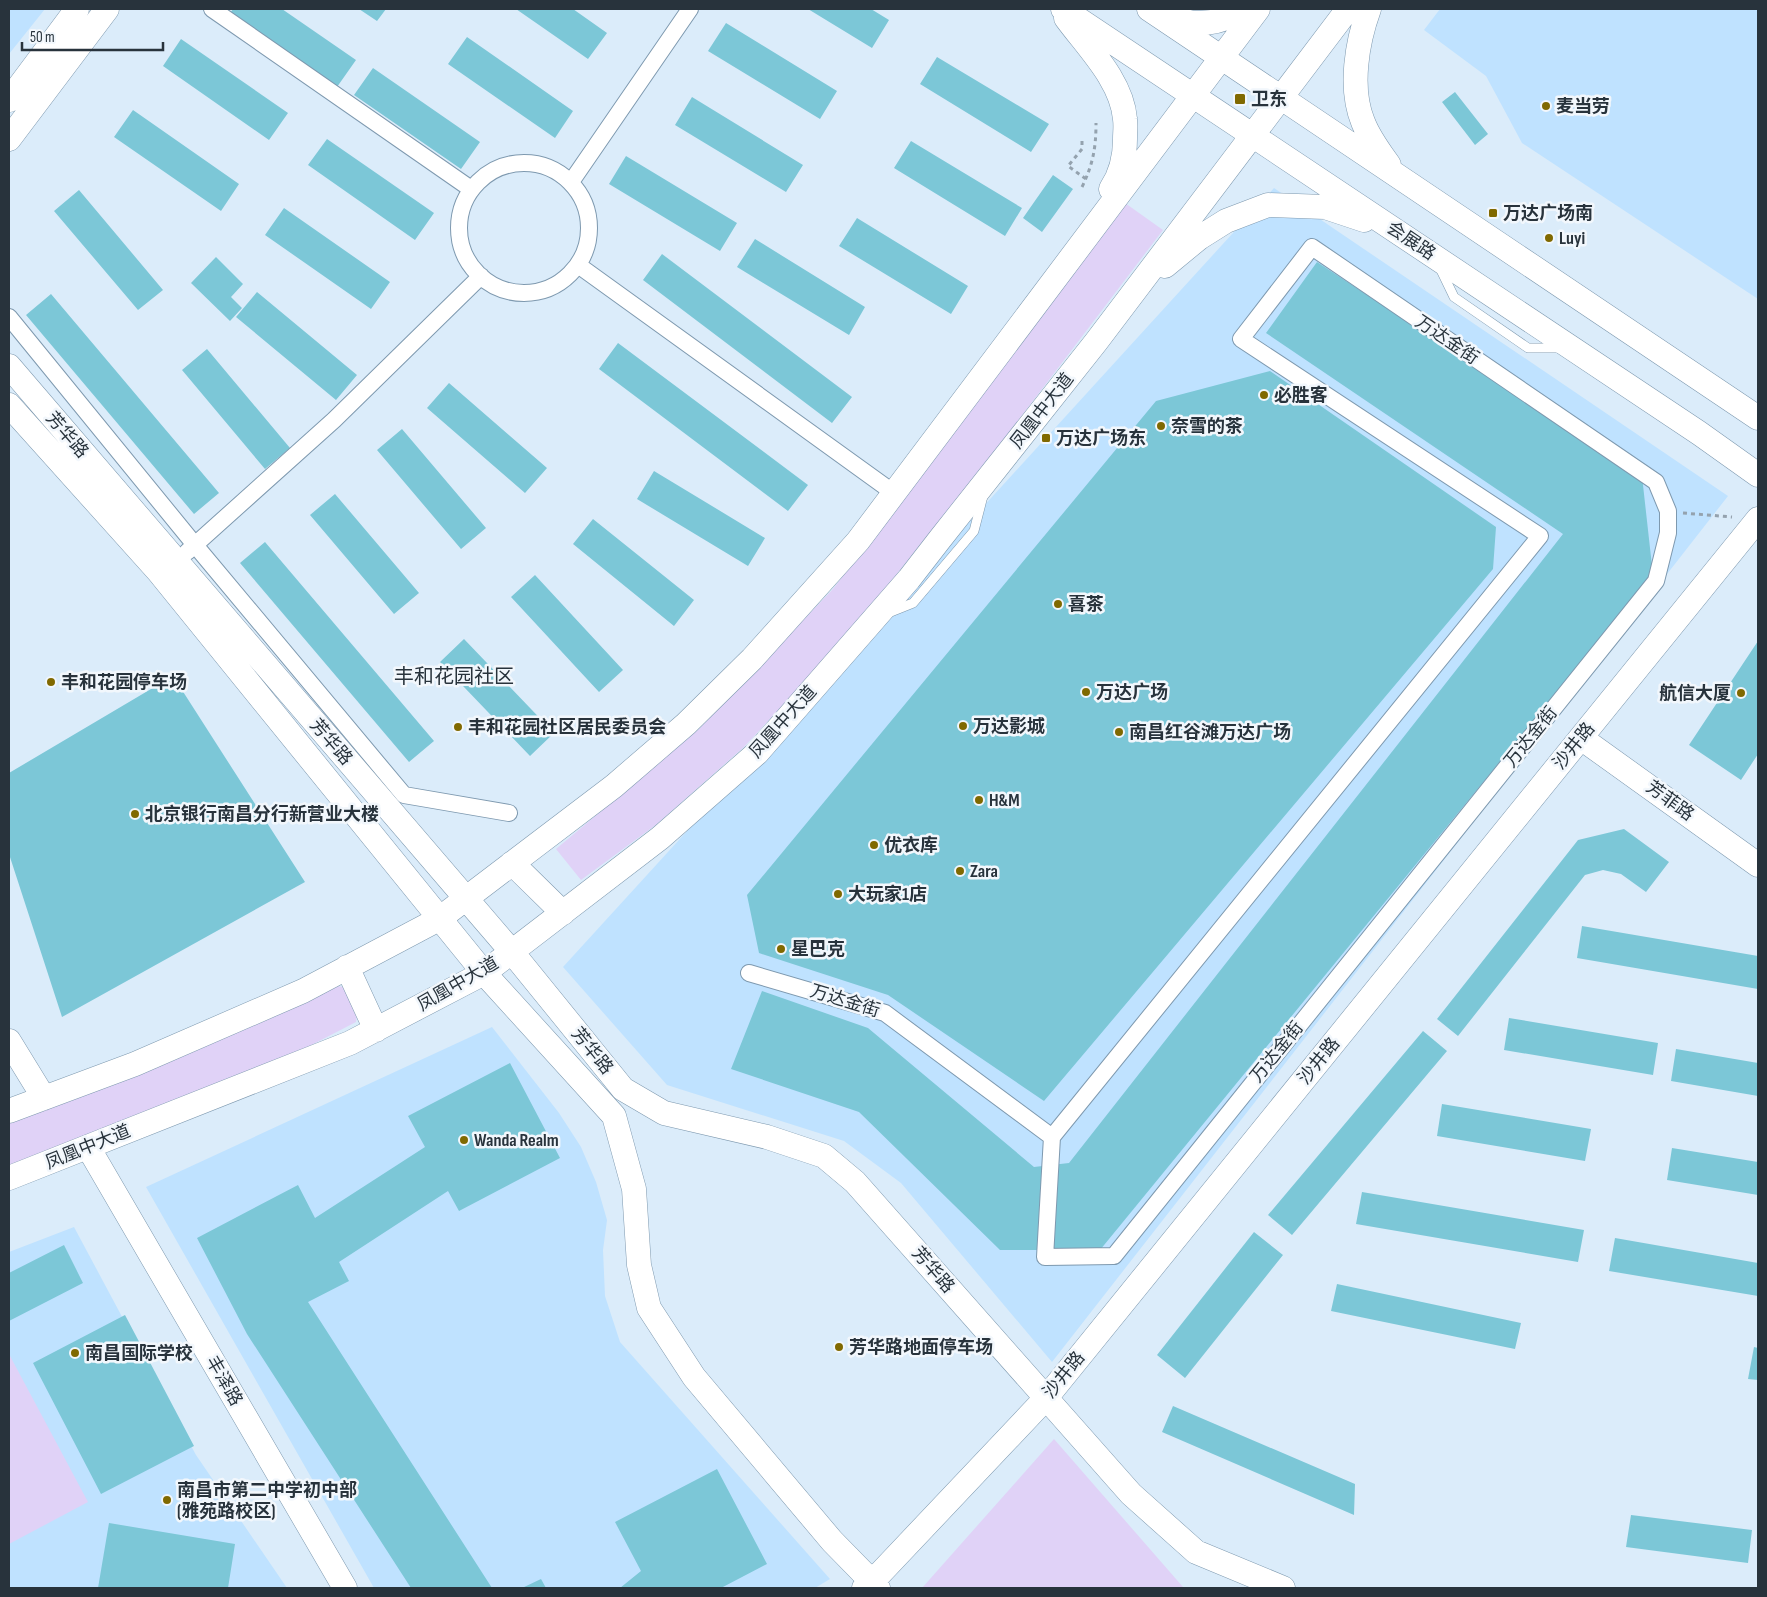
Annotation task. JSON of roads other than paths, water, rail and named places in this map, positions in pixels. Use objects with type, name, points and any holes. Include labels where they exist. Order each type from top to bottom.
[{"type":"main road","points":[[9,100],[77,9]]},
{"type":"main road","points":[[9,139],[107,9]]},
{"type":"main road","points":[[1048,287],[1117,181],[1125,154],[1126,118],[1118,92],[1108,74],[1061,9]]},
{"type":"main road","name":"会展路","points":[[1061,9],[1571,347],[1758,475]]},
{"type":"main road","points":[[1148,9],[1758,418]]},
{"type":"main road","points":[[1156,9],[1174,18],[1209,24],[1234,16],[1245,9]]},
{"type":"main road","points":[[9,1111],[144,1060],[303,991],[440,919],[614,786],[686,724],[752,658],[858,541],[1258,9]]},
{"type":"main road","name":"凤凰中大道","points":[[9,1178],[350,1043],[484,973],[660,838],[757,754],[909,579],[1135,291],[1348,9]]},
{"type":"main road","points":[[1369,9],[1356,57],[1357,94],[1362,120],[1371,139],[1395,175]]},
{"type":"main road","points":[[1135,291],[1199,238],[1226,221],[1268,205],[1325,207],[1404,236]]},
{"type":"main road","name":"芳华路","points":[[9,366],[512,952],[623,1089],[664,1113],[767,1136],[824,1156],[855,1182],[1131,1494],[1196,1552],[1283,1588]]},
{"type":"main road","name":"芳华路","points":[[9,405],[158,571],[484,973],[614,1116],[634,1189],[639,1265],[649,1308],[694,1377],[871,1586]]},
{"type":"main road","name":"沙井路","points":[[871,1586],[1046,1398],[1581,738],[1748,518]]},
{"type":"main road","name":"芳菲路","points":[[1581,738],[1758,865]]},
{"type":"main road","points":[[512,863],[563,913]]},
{"type":"main road","points":[[347,967],[376,1030]]},
{"type":"main road","points":[[9,1041],[44,1098]]},
{"type":"main road","name":"丰泽路","points":[[88,1147],[345,1588]]},
{"type":"street","points":[[212,9],[471,190]]},
{"type":"street","points":[[571,182],[690,9]]},
{"type":"street","points":[[531,162],[553,168],[571,182],[582,196],[588,213],[590,231],[587,249],[578,265],[563,280],[543,290],[521,293],[500,288],[481,276],[468,262],[461,244],[458,225],[462,206],[471,190],[487,174],[508,164],[531,162]]},
{"type":"street","name":"万达金街","points":[[1312,247],[1656,482],[1668,511],[1668,533],[1656,582],[1114,1256],[1045,1257],[1052,1137],[1540,536],[1242,339],[1312,247]]},
{"type":"street","points":[[578,265],[894,492]]},
{"type":"street","points":[[176,562],[334,420],[481,276]]},
{"type":"street","points":[[9,317],[195,545],[404,795],[509,813]]},
{"type":"street","name":"万达金街","points":[[749,973],[885,1012],[1052,1137]]},
{"type":"place","name":"卫东","points":[[1240,99]]},
{"type":"place","name":"麦当劳","points":[[1546,106]]},
{"type":"place","name":"万达广场南","points":[[1493,213]]},
{"type":"place","name":"Luyi","points":[[1549,238]]},
{"type":"place","name":"必胜客","points":[[1264,395]]},
{"type":"place","name":"奈雪的茶","points":[[1161,426]]},
{"type":"place","name":"万达广场东","points":[[1046,438]]},
{"type":"place","name":"喜茶","points":[[1058,604]]},
{"type":"place","name":"丰和花园停车场","points":[[51,682]]},
{"type":"place","name":"万达广场","points":[[1086,692]]},
{"type":"place","name":"航信大厦","points":[[1741,693]]},
{"type":"place","name":"万达影城","points":[[963,726]]},
{"type":"place","name":"丰和花园社区居民委员会","points":[[458,727]]},
{"type":"place","name":"南昌红谷滩万达广场","points":[[1119,732]]},
{"type":"place","name":"H&M","points":[[979,800]]},
{"type":"place","name":"北京银行南昌分行新营业大楼","points":[[135,814]]},
{"type":"place","name":"优衣库","points":[[874,845]]},
{"type":"place","name":"Zara","points":[[960,871]]},
{"type":"place","name":"大玩家1店","points":[[838,894]]},
{"type":"place","name":"星巴克","points":[[781,949]]},
{"type":"place","name":"Wanda Realm","points":[[464,1140]]},
{"type":"place","name":"芳华路地面停车场","points":[[839,1347]]},
{"type":"place","name":"南昌国际学校","points":[[75,1353]]},
{"type":"place","name":"南昌市第二中学初中部 (雅苑路校区)","points":[[167,1500]]},
{"type":"district","name":"丰和花园社区","points":[[454,677]]}]
